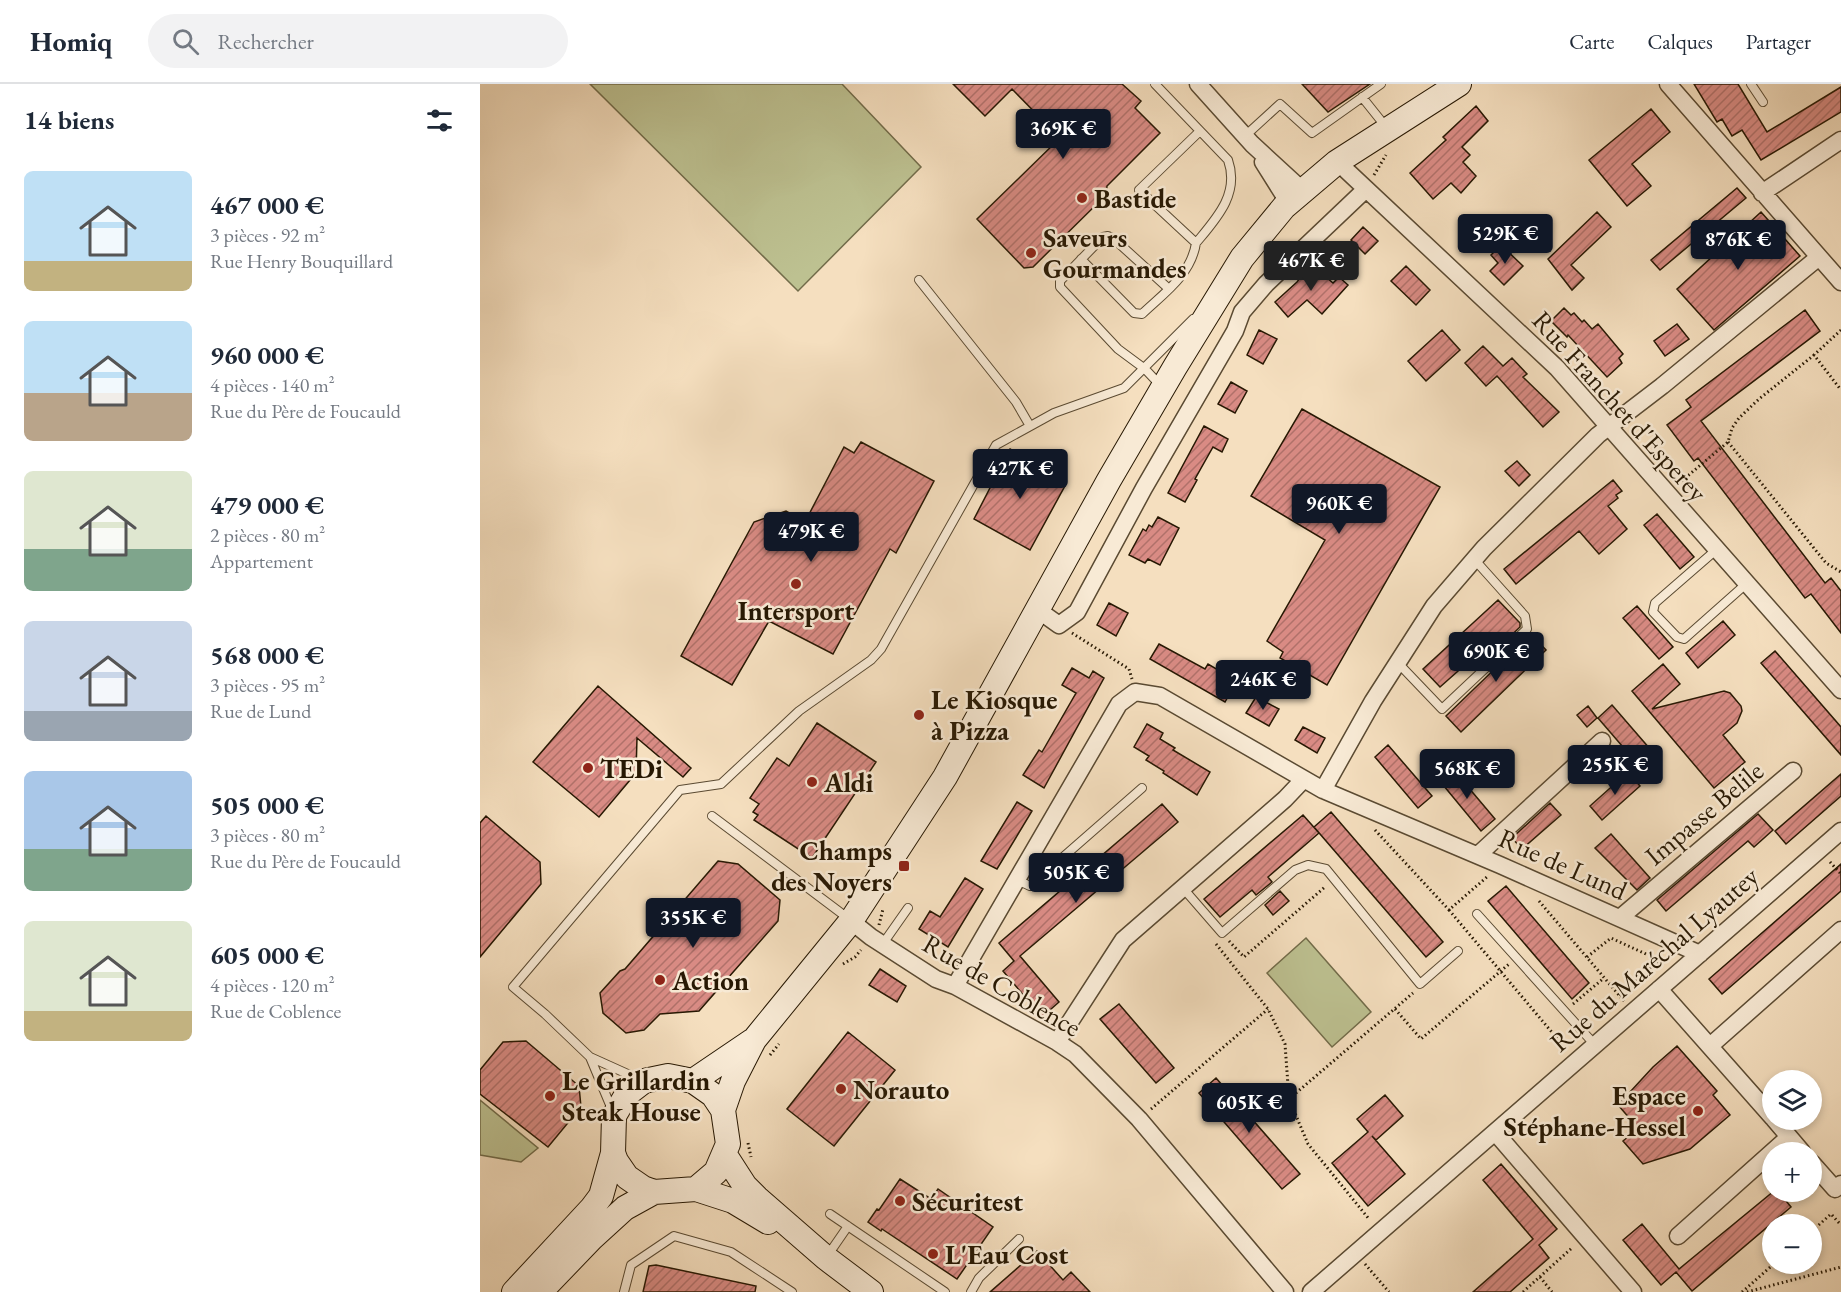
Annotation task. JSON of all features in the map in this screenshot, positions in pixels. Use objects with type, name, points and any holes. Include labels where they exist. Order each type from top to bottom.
[{"type":"main road","points":[[723,1110],[733,1081],[754,1040],[851,921],[945,777],[1109,480],[1242,258],[1284,207],[1302,190],[1337,162],[1459,84]]},
{"type":"main road","points":[[1245,263],[1388,129]]},
{"type":"main road","points":[[1221,292],[1302,190]]},
{"type":"main road","points":[[693,1081],[754,1040]]},
{"type":"main road","points":[[514,1292],[601,1196],[613,1153],[614,1116],[627,1094],[644,1081],[668,1076],[693,1081],[713,1095],[723,1110],[728,1144],[716,1172],[696,1188]]},
{"type":"main road","points":[[613,1153],[627,1177],[643,1188],[654,1192]]},
{"type":"main road","points":[[724,1155],[745,1186],[826,1258],[871,1292]]},
{"type":"main road","points":[[540,1292],[591,1239],[625,1208],[654,1192],[696,1188],[733,1201],[826,1258]]},
{"type":"street","points":[[1198,84],[1248,140],[1302,190]]},
{"type":"street","points":[[1668,84],[1841,282]]},
{"type":"street","points":[[1248,140],[1285,196],[1284,207]]},
{"type":"street","points":[[1762,193],[1839,144]]},
{"type":"street","name":"Rue Franchet d'Esperey","points":[[1346,170],[1557,368],[1841,690]]},
{"type":"street","points":[[1038,610],[1059,625],[1077,612],[1150,478],[1235,331],[1242,312],[1266,284],[1366,189]]},
{"type":"street","points":[[1323,790],[1373,701],[1434,606],[1474,559],[1567,464],[1609,426],[1679,372],[1819,257]]},
{"type":"street","points":[[955,986],[1119,704],[1135,692]]},
{"type":"street","name":"Rue de Lund","points":[[1135,692],[1160,696],[1323,790],[1527,876],[1700,954]]},
{"type":"street","points":[[1478,855],[1602,741]]},
{"type":"street","name":"Impasse Belile","points":[[1621,917],[1793,771]]},
{"type":"street","points":[[1057,1042],[1123,940],[1285,799],[1304,779]]},
{"type":"street","name":"Rue du Maréchal Lyautey","points":[[1311,1292],[1841,831]]},
{"type":"street","name":"Rue de Coblence","points":[[851,921],[876,941],[936,979],[955,986],[1075,1054],[1139,1119],[1285,1292]]},
{"type":"street","points":[[1710,1046],[1841,930]]},
{"type":"street","points":[[1659,989],[1762,1106]]},
{"type":"street","points":[[1783,1130],[1793,1142]]},
{"type":"street","points":[[1495,1132],[1633,1292]]},
{"type":"street","points":[[1678,1236],[1789,1137]]},
{"type":"street","points":[[1822,1175],[1835,1190],[1841,1184]]},
{"type":"lane","points":[[1081,259],[1138,315],[1169,289],[1191,265],[1196,243],[1224,209],[1228,199],[1232,170],[1228,160],[1155,84]]},
{"type":"lane","points":[[1248,140],[1280,104],[1312,133],[1381,84]]},
{"type":"lane","points":[[1751,84],[1763,102]]},
{"type":"lane","points":[[1362,97],[1388,129]]},
{"type":"lane","points":[[1196,243],[1139,190],[1200,130]]},
{"type":"lane","points":[[1163,387],[1145,369],[1118,349],[1060,287],[1060,281],[1103,237],[1108,236],[1169,289]]},
{"type":"lane","points":[[919,280],[1016,402],[1030,426]]},
{"type":"lane","points":[[644,1081],[590,1057],[513,987],[680,790],[721,784],[798,711],[872,660],[881,649],[996,445],[1054,413],[1124,388],[1221,292]]},
{"type":"lane","points":[[1716,550],[1655,603],[1653,612],[1677,638],[1684,639],[1746,584]]},
{"type":"lane","points":[[1398,663],[1442,709],[1527,629],[1526,616],[1474,559]]},
{"type":"lane","points":[[1017,880],[1030,886],[1142,789]]},
{"type":"lane","points":[[712,816],[851,921]]},
{"type":"lane","points":[[1182,887],[1222,933],[1294,870],[1308,865],[1326,869],[1420,984],[1458,951]]},
{"type":"lane","points":[[876,941],[908,908]]},
{"type":"lane","points":[[1477,914],[1595,1045]]},
{"type":"lane","points":[[590,1057],[614,1116]]},
{"type":"lane","points":[[830,1214],[945,1292]]},
{"type":"lane","points":[[826,1258],[848,1226]]},
{"type":"lane","points":[[624,1292],[631,1265],[674,1236],[731,1252],[792,1292]]},
{"type":"lane","points":[[971,1292],[979,1278],[1019,1239]]},
{"type":"path","points":[[1667,493],[1728,442],[1732,428],[1739,418],[1759,399],[1841,330]]},
{"type":"path","points":[[1814,355],[1841,390]]},
{"type":"path","points":[[1728,442],[1826,563],[1841,572]]},
{"type":"path","points":[[1059,625],[1129,669],[1135,692]]},
{"type":"path","points":[[1374,812],[1369,823],[1449,910],[1576,1061]]},
{"type":"path","points":[[1449,910],[1500,865]]},
{"type":"path","points":[[1527,876],[1532,892],[1633,1012]]},
{"type":"path","points":[[1222,933],[1244,957],[1334,879]]},
{"type":"path","points":[[1587,957],[1611,938],[1659,960],[1619,996]]},
{"type":"path","points":[[842,965],[876,941]]},
{"type":"path","points":[[1214,941],[1268,1009],[1285,1044],[1289,1100],[1308,1144],[1380,1232]]},
{"type":"path","points":[[1395,1009],[1421,1039],[1516,958]]},
{"type":"path","points":[[1564,1011],[1604,978]]},
{"type":"path","points":[[1289,1100],[1395,1009],[1420,984]]},
{"type":"path","points":[[1139,1119],[1268,1009]]},
{"type":"path","points":[[763,1064],[783,1038]]},
{"type":"path","points":[[747,1136],[752,1158]]},
{"type":"path","points":[[1822,1222],[1831,1214],[1841,1225]]},
{"type":"path","points":[[1523,1292],[1585,1236]]},
{"type":"path","points":[[1356,1253],[1389,1292]]},
{"type":"path","points":[[1747,1292],[1841,1267]]},
{"type":"path","points":[[1742,1292],[1762,1274]]},
{"type":"path","points":[[1540,1277],[1552,1292]]},
{"type":"green space","points":[[590,84],[842,84],[921,167],[798,291]]},
{"type":"green space","points":[[1306,938],[1371,1012],[1332,1047],[1267,973]]},
{"type":"green space","points":[[480,1100],[538,1148],[521,1162],[480,1155]]},
{"type":"building","points":[[953,84],[1122,84],[1141,101],[1135,108],[1160,133],[1107,186],[1106,195],[1033,267],[1024,268],[977,219],[1060,138],[1012,89],[985,116]]},
{"type":"building","points":[[1302,84],[1370,84],[1328,112]]},
{"type":"building","points":[[1694,84],[1738,84],[1767,132],[1841,87],[1841,112],[1761,160],[1742,130],[1732,136],[1722,119],[1717,122]]},
{"type":"building","points":[[1476,106],[1488,121],[1462,147],[1470,155],[1463,162],[1476,176],[1461,193],[1451,183],[1433,199],[1410,173],[1446,140],[1443,137]]},
{"type":"building","points":[[1651,109],[1670,132],[1632,164],[1651,186],[1627,206],[1589,160]]},
{"type":"building","points":[[1737,188],[1746,198],[1660,270],[1651,260]]},
{"type":"building","points":[[1597,212],[1611,227],[1571,265],[1584,278],[1572,290],[1548,259]]},
{"type":"building","points":[[1761,212],[1800,256],[1714,330],[1677,289]]},
{"type":"building","points":[[1363,227],[1378,241],[1365,254],[1351,240]]},
{"type":"building","points":[[1501,245],[1523,266],[1504,285],[1490,271],[1498,263],[1491,255]]},
{"type":"building","points":[[1311,264],[1333,283],[1339,277],[1348,285],[1322,314],[1307,300],[1288,317],[1275,302],[1297,282]]},
{"type":"building","points":[[1406,266],[1430,290],[1416,305],[1391,281]]},
{"type":"building","points":[[1564,308],[1571,315],[1574,313],[1582,322],[1584,320],[1592,329],[1598,324],[1623,354],[1619,358],[1622,363],[1607,377],[1568,335],[1567,337],[1551,321]]},
{"type":"building","points":[[1805,310],[1820,331],[1701,421],[1825,583],[1831,578],[1841,591],[1841,633],[1811,594],[1805,598],[1698,458],[1694,461],[1667,425],[1691,407],[1686,400]]},
{"type":"building","points":[[1677,324],[1689,339],[1665,356],[1654,341]]},
{"type":"building","points":[[1259,330],[1277,339],[1263,364],[1247,355]]},
{"type":"building","points":[[1442,330],[1460,350],[1426,381],[1408,361]]},
{"type":"building","points":[[1483,346],[1503,366],[1512,358],[1527,374],[1523,377],[1559,412],[1543,427],[1497,376],[1486,386],[1465,363]]},
{"type":"building","points":[[1231,382],[1247,391],[1235,413],[1218,404]]},
{"type":"building","points":[[1302,409],[1440,487],[1327,685],[1280,658],[1283,652],[1267,641],[1325,540],[1251,496]]},
{"type":"building","points":[[1204,426],[1228,439],[1222,452],[1213,447],[1185,502],[1168,493]]},
{"type":"building","name":"Intersport","points":[[861,442],[934,481],[896,553],[890,549],[833,654],[769,621],[732,685],[681,656],[754,522],[786,511],[805,522],[844,447],[854,453]]},
{"type":"building","points":[[1010,449],[1066,484],[1030,550],[974,519]]},
{"type":"building","points":[[1517,461],[1530,475],[1519,486],[1505,471]]},
{"type":"building","points":[[1613,480],[1622,491],[1616,495],[1618,498],[1608,506],[1627,529],[1599,554],[1579,531],[1516,584],[1504,569]]},
{"type":"building","points":[[1657,514],[1694,557],[1680,569],[1644,525]]},
{"type":"building","points":[[1158,517],[1179,528],[1160,565],[1148,559],[1145,563],[1129,555],[1143,529],[1146,531],[1149,525],[1152,527]]},
{"type":"building","points":[[1498,600],[1520,623],[1520,627],[1498,648],[1492,641],[1440,687],[1423,669]]},
{"type":"building","points":[[1109,603],[1128,613],[1116,636],[1097,625]]},
{"type":"building","points":[[1637,606],[1673,647],[1659,659],[1623,618]]},
{"type":"building","points":[[1723,621],[1735,635],[1698,668],[1686,653]]},
{"type":"building","points":[[1531,634],[1546,650],[1461,732],[1446,716]]},
{"type":"building","points":[[1159,644],[1205,669],[1208,664],[1237,681],[1225,702],[1150,659]]},
{"type":"building","points":[[1775,651],[1841,727],[1841,755],[1761,663]]},
{"type":"building","points":[[1663,664],[1680,684],[1652,709],[1724,691],[1730,693],[1741,706],[1742,711],[1737,723],[1723,735],[1745,762],[1714,788],[1632,691]]},
{"type":"building","points":[[1072,668],[1089,678],[1093,671],[1104,678],[1044,788],[1023,775],[1039,750],[1042,752],[1076,693],[1062,685]]},
{"type":"building","name":"TEDi","points":[[598,686],[691,768],[683,777],[637,738],[636,773],[599,817],[533,762]]},
{"type":"building","points":[[1256,697],[1279,709],[1269,726],[1246,713]]},
{"type":"building","points":[[1612,705],[1650,749],[1635,761],[1598,718]]},
{"type":"building","points":[[1588,706],[1597,718],[1587,727],[1577,715]]},
{"type":"building","name":"Aldi","points":[[817,723],[876,762],[812,858],[754,820],[758,815],[753,812],[759,804],[750,798],[777,758],[789,766]]},
{"type":"building","points":[[1147,724],[1163,733],[1160,739],[1175,748],[1173,750],[1210,772],[1197,795],[1163,773],[1164,771],[1146,760],[1149,756],[1134,747]]},
{"type":"building","points":[[1303,727],[1325,738],[1317,753],[1295,740]]},
{"type":"building","points":[[1388,745],[1432,796],[1418,808],[1375,757]]},
{"type":"building","points":[[1452,768],[1495,819],[1481,831],[1439,780]]},
{"type":"building","points":[[1628,772],[1640,786],[1602,820],[1590,806]]},
{"type":"building","points":[[1841,774],[1841,796],[1786,844],[1775,831]]},
{"type":"building","points":[[1017,802],[1032,811],[997,869],[981,861]]},
{"type":"building","points":[[1550,803],[1561,815],[1522,849],[1512,838]]},
{"type":"building","points":[[1162,804],[1178,822],[1020,956],[1059,1002],[1042,1017],[1003,971],[1014,961],[999,943]]},
{"type":"building","points":[[1331,812],[1443,942],[1426,957],[1314,827]]},
{"type":"building","points":[[1758,814],[1773,830],[1754,847],[1748,841],[1666,911],[1657,900]]},
{"type":"building","points":[[1303,815],[1319,833],[1268,877],[1272,882],[1256,895],[1252,890],[1220,917],[1204,899]]},
{"type":"building","points":[[486,816],[540,862],[541,884],[480,957],[480,823]]},
{"type":"building","points":[[1611,834],[1650,878],[1637,890],[1595,848]]},
{"type":"building","points":[[718,861],[738,864],[780,900],[778,921],[699,1011],[660,1014],[644,1030],[626,1033],[603,1013],[600,993],[620,971],[625,969]]},
{"type":"building","points":[[1841,864],[1841,891],[1722,994],[1709,979]]},
{"type":"building","points":[[965,878],[983,889],[948,947],[919,929],[930,911],[940,917]]},
{"type":"building","points":[[1506,886],[1589,983],[1572,999],[1488,901]]},
{"type":"building","points":[[1280,891],[1289,901],[1273,915],[1265,905]]},
{"type":"building","points":[[880,969],[906,986],[897,1002],[869,985]]},
{"type":"building","points":[[1119,1004],[1174,1068],[1156,1083],[1100,1019]]},
{"type":"building","name":"Norauto","points":[[848,1032],[895,1070],[834,1146],[787,1109]]},
{"type":"building","points":[[526,1041],[579,1086],[581,1107],[548,1147],[480,1094],[480,1070],[503,1042]]},
{"type":"building","name":"Espace Stéphane-Hessel","points":[[1677,1046],[1717,1091],[1713,1095],[1730,1115],[1690,1149],[1643,1164],[1623,1141],[1638,1128],[1618,1105],[1653,1067]]},
{"type":"building","points":[[1216,1078],[1300,1174],[1282,1189],[1199,1093]]},
{"type":"building","points":[[1385,1095],[1403,1116],[1376,1140],[1372,1136],[1405,1174],[1368,1206],[1332,1163],[1368,1132],[1357,1119]]},
{"type":"building","points":[[1501,1164],[1557,1229],[1539,1245],[1549,1258],[1510,1292],[1473,1292],[1533,1239],[1483,1180]]},
{"type":"building","points":[[900,1179],[931,1199],[938,1189],[993,1227],[957,1279],[868,1222]]},
{"type":"building","points":[[1762,1201],[1787,1202],[1791,1207],[1783,1214],[1762,1214],[1762,1232],[1692,1291],[1676,1272],[1661,1285],[1623,1240],[1642,1224],[1679,1269]]},
{"type":"building","points":[[1037,1251],[1063,1280],[1071,1272],[1090,1292],[990,1292]]},
{"type":"building","points":[[656,1265],[756,1286],[755,1292],[643,1292],[649,1266]]},
{"type":"place","name":"Bastide","points":[[1082,198]]},
{"type":"place","name":"Saveurs Gourmandes","points":[[1031,253]]},
{"type":"place","name":"Intersport","points":[[796,584]]},
{"type":"place","name":"Le Kiosque à Pizza","points":[[919,715]]},
{"type":"place","name":"TEDi","points":[[588,768]]},
{"type":"place","name":"Aldi","points":[[812,782]]},
{"type":"place","name":"Champs des Noyers","points":[[904,866]]},
{"type":"place","name":"Action","points":[[660,980]]},
{"type":"place","name":"Norauto","points":[[841,1089]]},
{"type":"place","name":"Le Grillardin Steak House","points":[[550,1096]]},
{"type":"place","name":"Espace Stéphane-Hessel","points":[[1698,1111]]},
{"type":"place","name":"Sécuritest","points":[[900,1201]]},
{"type":"place","name":"L'Eau Cost","points":[[933,1254]]}]
